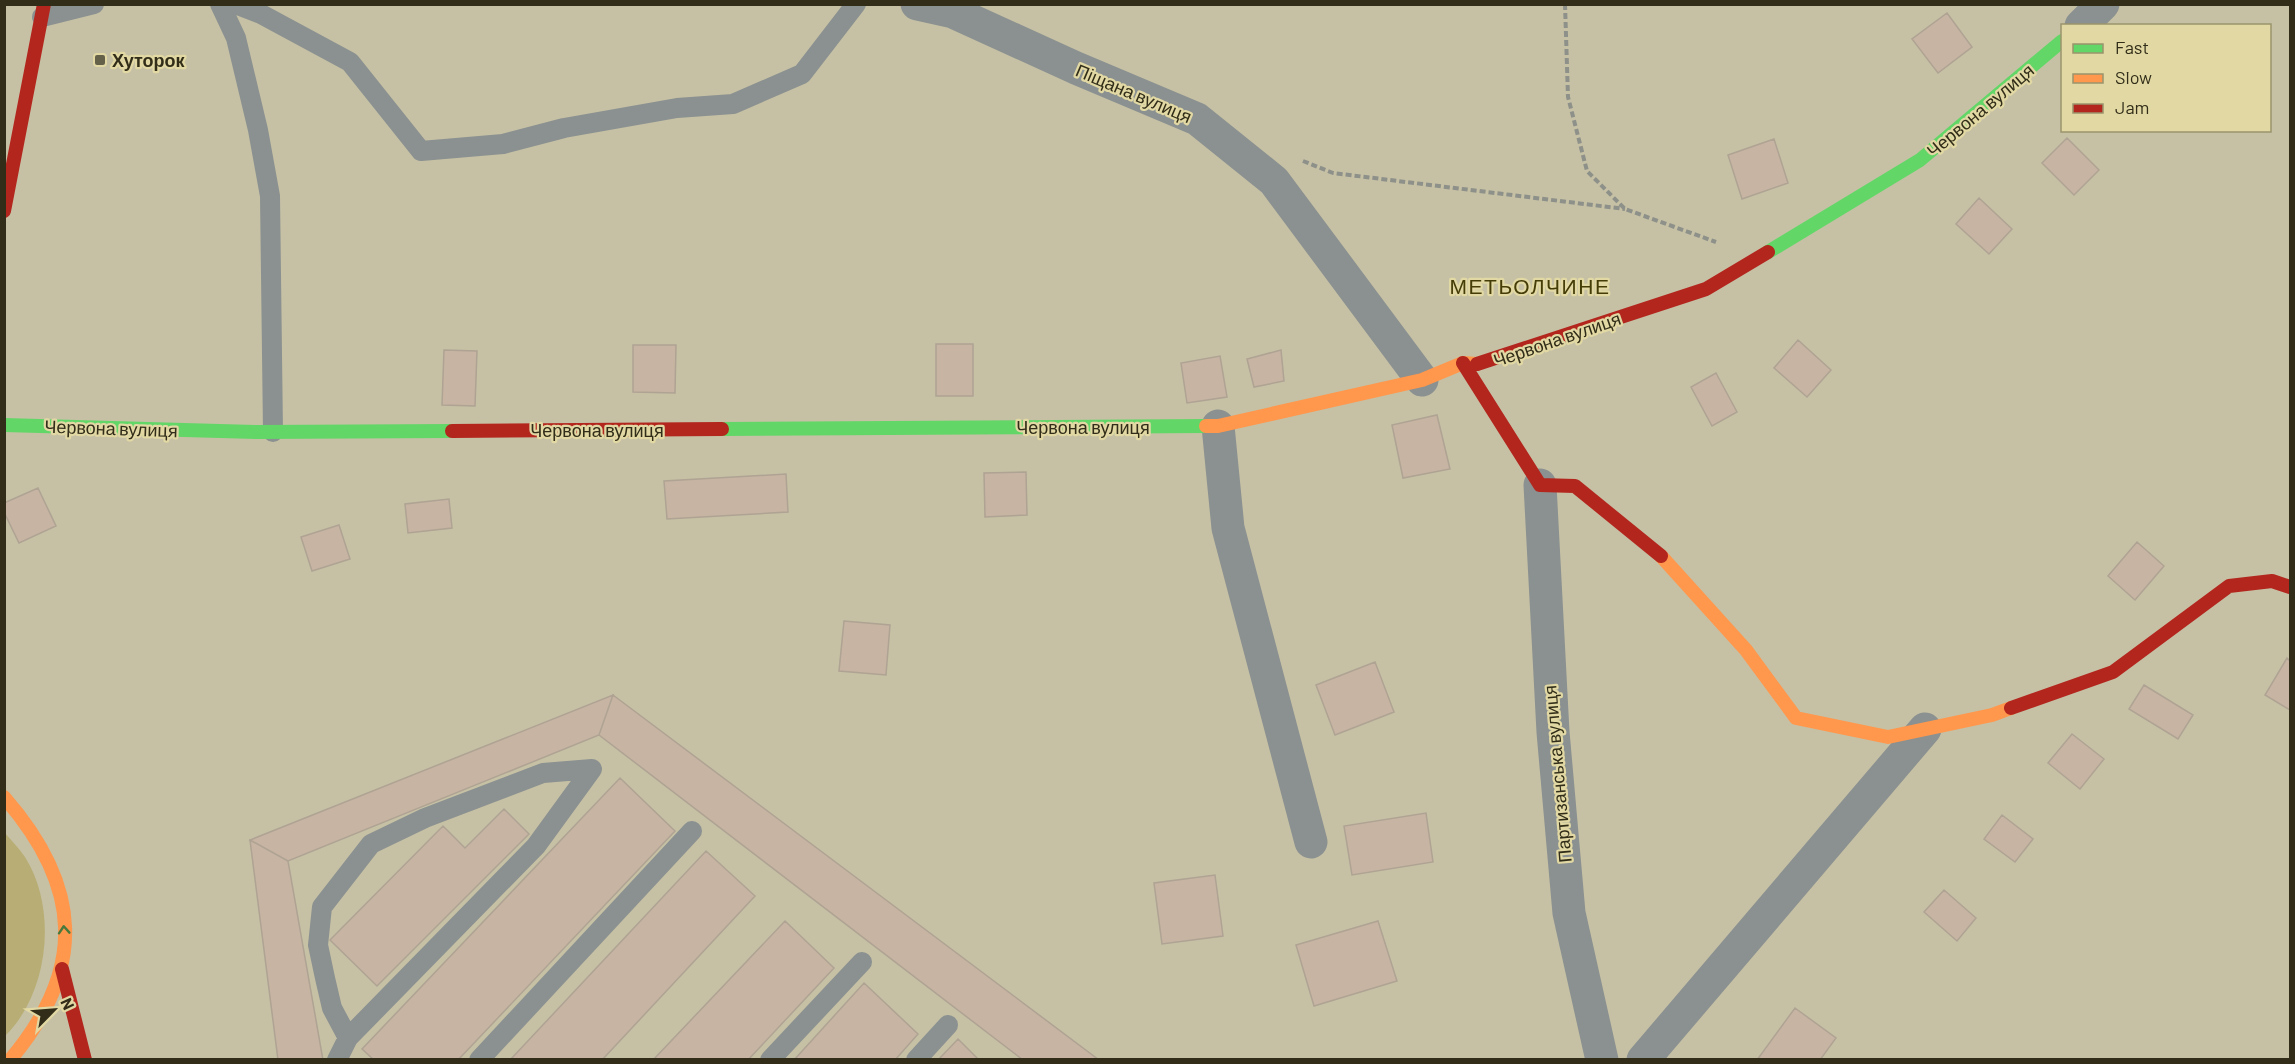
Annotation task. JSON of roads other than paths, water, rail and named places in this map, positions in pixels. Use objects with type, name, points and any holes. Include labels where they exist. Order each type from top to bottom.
[{"type":"street","name":"Піщана вулиця","points":[[917,4],[953,12],[1076,68],[1197,119],[1274,181],[1422,380]]},
{"type":"street","points":[[2083,24],[2103,4]]},
{"type":"street","points":[[4,211],[43,11]]},
{"type":"street","name":"Червона вулиця","points":[[4,425],[273,432],[1218,426],[1422,380],[1463,363],[1482,364],[1706,289],[1920,160],[2061,42]]},
{"type":"street","points":[[1463,363],[1540,485],[1575,486],[1670,563],[1746,650],[1796,718],[1888,737],[1992,715],[2113,672],[2229,586],[2272,581],[2290,587]]},
{"type":"street","points":[[1218,426],[1228,528],[1311,842]]},
{"type":"street","name":"Партизанська вулиця","points":[[1540,485],[1553,732],[1569,914],[1602,1059]]},
{"type":"street","points":[[1643,1059],[1925,729]]},
{"type":"street","points":[[5,797],[44,845],[61,888],[65,950],[57,989],[27,1043],[10,1059]]},
{"type":"street","points":[[62,969],[85,1059]]},
{"type":"lane","points":[[43,11],[94,4]]},
{"type":"lane","points":[[220,4],[236,38],[258,130],[270,196],[273,432]]},
{"type":"lane","points":[[235,4],[261,14],[350,62],[421,151],[503,144],[564,128],[677,108],[733,104],[802,74],[856,4]]},
{"type":"lane","points":[[338,1059],[348,1038],[536,846],[592,769],[543,773],[425,818],[371,844],[322,907],[318,945],[332,1008],[348,1038]]},
{"type":"lane","points":[[479,1059],[692,831]]},
{"type":"lane","points":[[770,1059],[862,962]]},
{"type":"lane","points":[[916,1059],[948,1025]]},
{"type":"place","name":"Хуторок","points":[[100,60]]},
{"type":"district","name":"МЕТЬОЛЧИНЕ","points":[[1530,285]]}]
